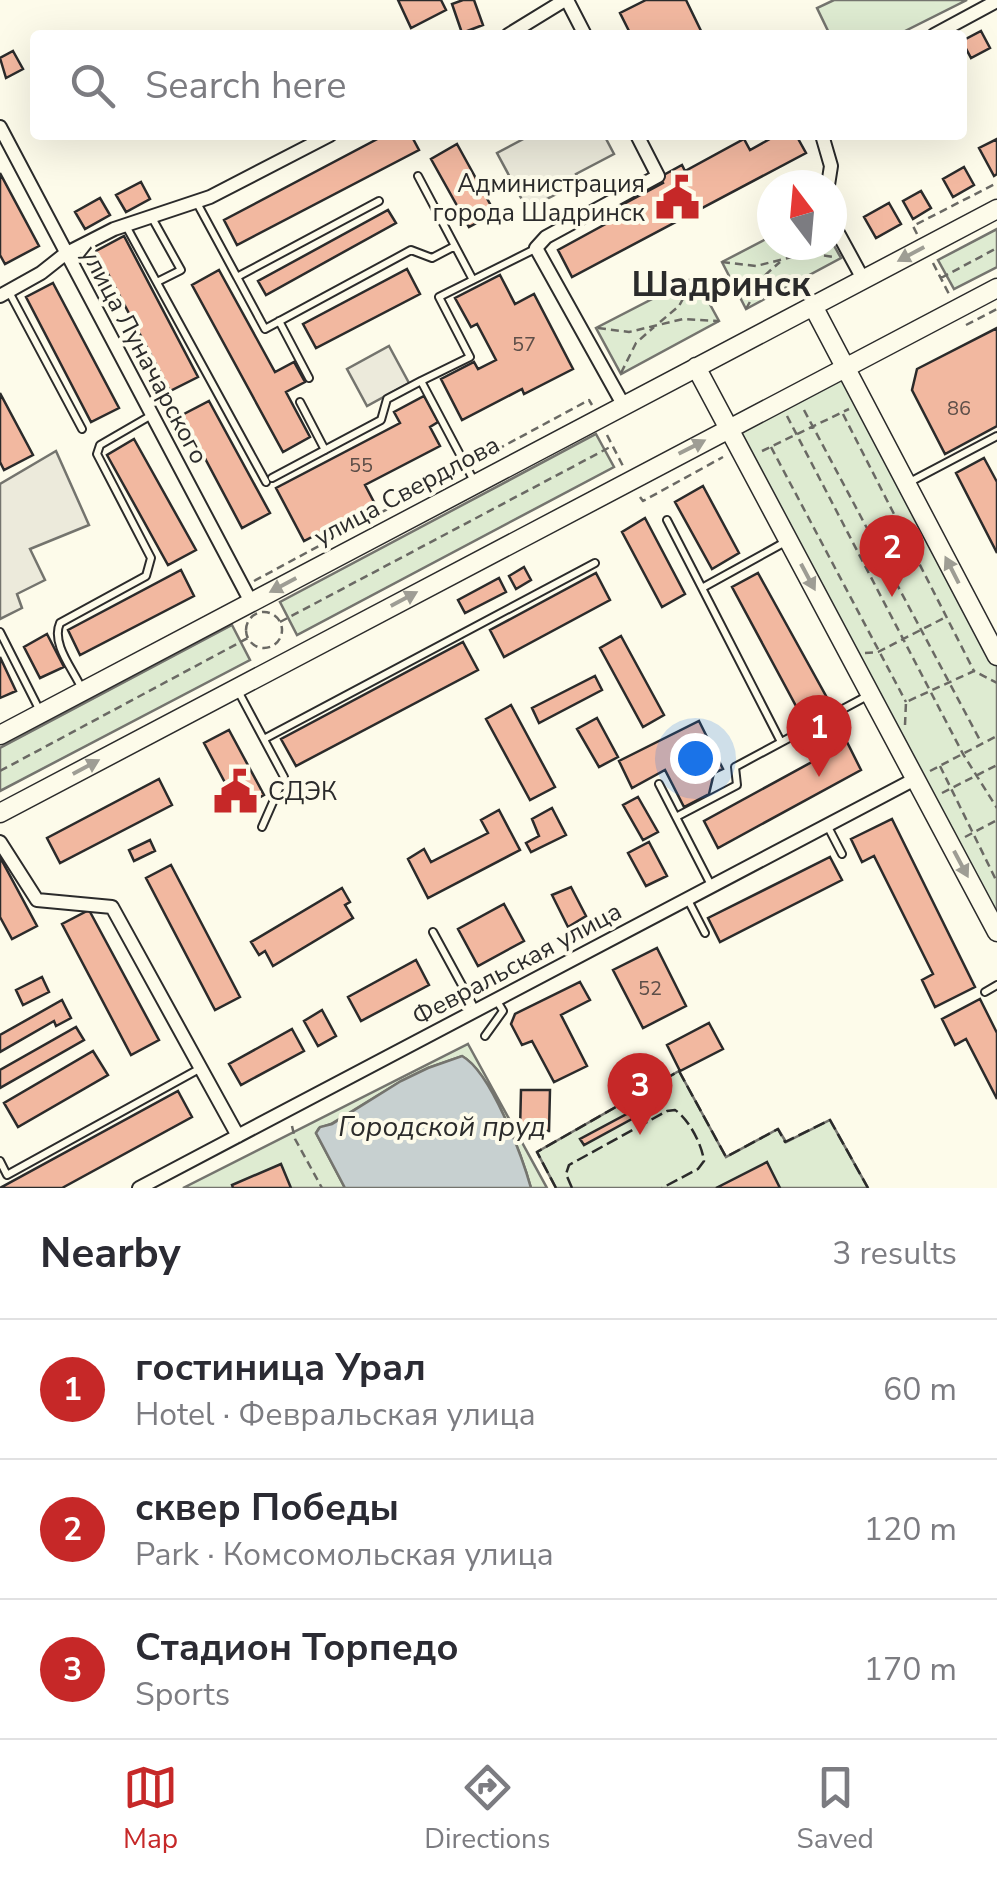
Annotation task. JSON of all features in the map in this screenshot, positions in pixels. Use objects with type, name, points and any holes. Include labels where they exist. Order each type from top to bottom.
[{"type":"main road","name":"улица Свердлова","points":[[0,734],[997,209]]},
{"type":"main road","points":[[0,813],[787,397],[957,309],[996,297]]},
{"type":"main road","points":[[813,306],[994,644]]},
{"type":"main road","points":[[696,368],[997,932]]},
{"type":"street","points":[[516,30],[566,0],[583,30]]},
{"type":"street","points":[[944,30],[997,2]]},
{"type":"street","name":"улица Луначарского","points":[[0,127],[252,602]]},
{"type":"street","points":[[2,294],[42,273],[65,254],[126,225],[196,201],[320,140]]},
{"type":"street","points":[[624,406],[536,248],[546,237],[658,176],[640,140]]},
{"type":"street","points":[[823,140],[830,170]]},
{"type":"street","points":[[847,250],[863,279]]},
{"type":"street","name":"Февральская улица","points":[[139,1188],[916,779]]},
{"type":"street","points":[[0,842],[37,900],[112,907],[238,1136]]},
{"type":"lane","points":[[418,176],[473,280]]},
{"type":"lane","points":[[196,201],[265,329],[411,250],[432,258],[455,246]]},
{"type":"lane","points":[[237,276],[378,201]]},
{"type":"lane","points":[[151,216],[180,270],[157,282]]},
{"type":"lane","points":[[126,225],[269,480],[381,420],[387,399],[470,357],[439,297],[536,248]]},
{"type":"lane","points":[[2,294],[82,429]]},
{"type":"lane","points":[[279,321],[309,378]]},
{"type":"lane","points":[[421,381],[475,484]]},
{"type":"lane","points":[[300,402],[326,450]]},
{"type":"lane","points":[[83,691],[59,644],[56,631],[60,623],[146,576],[151,558],[97,454],[100,445],[151,415]]},
{"type":"lane","points":[[907,483],[997,436]]},
{"type":"lane","points":[[667,520],[781,742]]},
{"type":"lane","points":[[702,588],[788,541]]},
{"type":"lane","points":[[264,739],[594,563]]},
{"type":"lane","points":[[0,632],[41,713]]},
{"type":"lane","points":[[236,688],[284,777],[262,826]]},
{"type":"lane","points":[[676,817],[737,785],[734,768],[870,694]]},
{"type":"lane","points":[[659,784],[712,886]]},
{"type":"lane","points":[[827,826],[842,854]]},
{"type":"lane","points":[[688,899],[705,933]]},
{"type":"lane","points":[[433,932],[476,1010]]},
{"type":"lane","points":[[985,992],[997,986]]},
{"type":"lane","points":[[485,1036],[503,1011],[497,1000]]},
{"type":"lane","points":[[0,1161],[7,1175],[200,1068]]},
{"type":"path","points":[[996,297],[966,326],[913,226],[997,182]]},
{"type":"path","points":[[940,278],[997,248]]},
{"type":"path","points":[[722,262],[756,266],[779,260]]},
{"type":"path","points":[[746,309],[764,276],[782,260]]},
{"type":"path","points":[[620,374],[636,343],[678,306],[695,276]]},
{"type":"path","points":[[596,328],[628,332],[684,319],[719,320]]},
{"type":"path","points":[[787,397],[812,426],[982,744]]},
{"type":"path","points":[[787,397],[797,434],[963,754],[997,808]]},
{"type":"path","points":[[745,460],[864,401]]},
{"type":"path","points":[[842,412],[974,671],[997,683]]},
{"type":"path","points":[[280,622],[613,446]]},
{"type":"path","points":[[771,446],[906,702],[903,756]]},
{"type":"path","points":[[270,614],[280,622],[281,636],[274,645],[258,647],[248,638],[247,624],[254,616],[270,614]]},
{"type":"path","points":[[848,654],[878,652],[946,616]]},
{"type":"path","points":[[0,771],[248,638]]},
{"type":"path","points":[[906,702],[974,671]]},
{"type":"path","points":[[916,779],[997,736]]},
{"type":"path","points":[[927,800],[997,764]]},
{"type":"path","points":[[940,766],[997,882]]},
{"type":"path","points":[[951,845],[997,820]]},
{"type":"path","points":[[288,1110],[295,1139],[322,1188]]},
{"type":"green space","points":[[834,0],[967,0],[907,30],[828,30],[817,8]]},
{"type":"green space","points":[[997,229],[997,267],[954,289],[938,260]]},
{"type":"green space","points":[[757,244],[757,260],[837,260],[746,309],[722,262]]},
{"type":"green space","points":[[695,277],[719,321],[621,374],[596,328]]},
{"type":"green space","points":[[845,367],[997,656],[997,932],[728,428]]},
{"type":"green space","points":[[596,434],[614,467],[297,635],[280,602]]},
{"type":"green space","points":[[232,625],[250,660],[0,791],[0,748]]},
{"type":"green space","points":[[468,1044],[547,1188],[531,1188],[494,1096],[462,1056],[401,1081],[319,1128],[316,1133],[345,1188],[183,1188]]},
{"type":"green space","points":[[679,1071],[726,1157],[778,1129],[786,1142],[830,1120],[868,1188],[556,1188],[537,1152]]},
{"type":"shaded area","points":[[522,140],[607,140],[614,154],[576,174],[580,182],[527,209],[497,153]]},
{"type":"shaded area","points":[[389,346],[409,383],[367,406],[347,369]]},
{"type":"shaded area","points":[[56,451],[89,525],[30,549],[45,580],[17,594],[22,608],[0,619],[0,484]]},
{"type":"water","name":"Городской пруд","points":[[462,1056],[494,1096],[531,1188],[345,1188],[316,1133],[320,1127],[332,1124],[401,1081]]},
{"type":"building","points":[[398,0],[441,0],[446,10],[411,28]]},
{"type":"building","points":[[474,0],[483,25],[461,30],[452,4]]},
{"type":"building","points":[[646,0],[686,0],[701,30],[628,30],[620,13]]},
{"type":"building","points":[[981,31],[990,48],[971,58],[967,38]]},
{"type":"building","points":[[13,51],[23,69],[6,78],[0,58]]},
{"type":"building","points":[[997,139],[997,174],[994,176],[979,148]]},
{"type":"building","points":[[376,140],[414,140],[419,150],[237,245],[224,220]]},
{"type":"building","name":"Администрация города Шадринск","points":[[745,140],[750,150],[768,140],[799,140],[806,153],[774,170],[757,170],[757,179],[572,277],[558,250],[611,221],[607,213],[663,183],[660,177],[682,165],[685,171]]},
{"type":"building","points":[[457,144],[495,213],[469,227],[431,159]]},
{"type":"building","points":[[964,167],[974,185],[953,197],[943,179]]},
{"type":"building","points":[[0,173],[39,246],[5,264],[0,255]]},
{"type":"building","points":[[141,182],[150,199],[126,212],[116,195]]},
{"type":"building","points":[[921,191],[931,208],[913,219],[903,201]]},
{"type":"building","points":[[100,198],[110,215],[85,229],[75,212]]},
{"type":"building","points":[[889,203],[901,224],[876,238],[864,217]]},
{"type":"building","points":[[388,210],[396,223],[266,295],[258,281]]},
{"type":"building","points":[[124,236],[198,377],[170,391],[96,251]]},
{"type":"building","points":[[407,269],[420,294],[316,348],[303,324]]},
{"type":"building","points":[[219,270],[275,372],[294,362],[305,382],[286,392],[310,437],[283,452],[192,285]]},
{"type":"building","points":[[500,275],[515,304],[534,294],[573,369],[524,394],[522,389],[462,420],[441,379],[474,362],[478,369],[496,360],[477,324],[471,327],[455,298]]},
{"type":"building","points":[[53,283],[119,408],[91,422],[26,297]]},
{"type":"building","points":[[997,328],[997,426],[945,454],[912,390],[917,369]]},
{"type":"building","points":[[0,393],[33,455],[4,470],[0,462]]},
{"type":"building","points":[[424,396],[438,422],[430,427],[440,446],[365,485],[375,504],[304,541],[276,488],[400,423],[394,412]]},
{"type":"building","points":[[209,401],[270,513],[242,528],[182,415]]},
{"type":"building","points":[[134,439],[196,550],[168,565],[107,455]]},
{"type":"building","points":[[984,458],[997,482],[997,553],[956,473]]},
{"type":"building","points":[[703,486],[739,553],[712,569],[675,502]]},
{"type":"building","points":[[645,518],[685,594],[662,607],[622,532]]},
{"type":"building","points":[[524,567],[531,580],[516,589],[509,576]]},
{"type":"building","points":[[181,570],[194,596],[80,655],[68,630]]},
{"type":"building","points":[[596,573],[610,600],[504,657],[490,630]]},
{"type":"building","points":[[758,573],[831,705],[803,719],[732,587]]},
{"type":"building","points":[[499,578],[506,592],[465,613],[458,600]]},
{"type":"building","points":[[47,634],[64,667],[40,678],[24,647]]},
{"type":"building","points":[[621,636],[664,715],[643,727],[600,648]]},
{"type":"building","points":[[463,642],[478,670],[296,766],[281,739]]},
{"type":"building","points":[[0,657],[16,691],[0,698]]},
{"type":"building","points":[[595,676],[602,690],[539,723],[532,708]]},
{"type":"building","points":[[511,705],[555,787],[530,800],[486,719]]},
{"type":"building","points":[[597,718],[618,757],[599,767],[577,729]]},
{"type":"building","points":[[699,721],[723,769],[714,773],[709,794],[684,807],[665,770],[632,788],[619,761]]},
{"type":"building","points":[[838,724],[861,770],[718,848],[704,821],[821,757],[812,738]]},
{"type":"building","points":[[229,730],[264,795],[239,809],[204,743]]},
{"type":"building","points":[[159,779],[172,805],[60,863],[47,838]]},
{"type":"building","points":[[638,797],[658,832],[643,840],[623,805]]},
{"type":"building","points":[[552,808],[566,835],[531,852],[526,843],[539,836],[532,819]]},
{"type":"building","points":[[499,810],[520,850],[428,898],[408,859],[424,849],[431,862],[488,833],[481,820]]},
{"type":"building","points":[[892,819],[975,987],[935,1007],[922,980],[933,974],[874,856],[862,862],[851,839]]},
{"type":"building","points":[[150,840],[155,851],[134,861],[129,850]]},
{"type":"building","points":[[649,842],[667,876],[646,886],[628,853]]},
{"type":"building","points":[[0,857],[37,926],[12,939],[0,917]]},
{"type":"building","points":[[830,857],[842,880],[720,942],[708,918]]},
{"type":"building","points":[[171,865],[240,997],[215,1010],[146,878]]},
{"type":"building","points":[[571,887],[586,916],[568,927],[552,895]]},
{"type":"building","points":[[342,888],[350,902],[345,905],[353,918],[273,966],[265,951],[259,955],[251,942]]},
{"type":"building","points":[[504,904],[524,941],[478,966],[458,929]]},
{"type":"building","points":[[89,910],[159,1040],[131,1055],[62,924]]},
{"type":"building","points":[[657,948],[686,1006],[643,1028],[613,970]]},
{"type":"building","points":[[416,960],[429,985],[361,1021],[348,997]]},
{"type":"building","points":[[42,977],[49,992],[23,1005],[16,990]]},
{"type":"building","points":[[580,982],[590,1000],[561,1015],[587,1066],[554,1082],[532,1041],[522,1045],[511,1024],[515,1014]]},
{"type":"building","points":[[980,999],[997,1033],[997,1099],[966,1039],[955,1045],[942,1019]]},
{"type":"building","points":[[62,1000],[71,1018],[56,1026],[54,1021],[0,1052],[0,1035]]},
{"type":"building","points":[[322,1010],[336,1036],[318,1046],[304,1021]]},
{"type":"building","points":[[709,1023],[723,1049],[680,1071],[667,1045]]},
{"type":"building","points":[[76,1027],[84,1040],[0,1088],[0,1070]]},
{"type":"building","points":[[292,1029],[304,1051],[241,1085],[229,1064]]},
{"type":"building","points":[[93,1051],[108,1075],[18,1127],[4,1103]]},
{"type":"building","points":[[521,1090],[550,1090],[549,1131],[520,1130]]},
{"type":"building","points":[[178,1091],[192,1117],[62,1188],[0,1188]]},
{"type":"building","points":[[638,1108],[641,1114],[584,1145],[580,1139]]},
{"type":"building","points":[[767,1162],[780,1188],[716,1188]]},
{"type":"building","points":[[281,1164],[291,1188],[233,1188],[232,1185]]},
{"type":"fence","points":[[556,1188],[537,1152],[679,1071],[726,1157],[778,1129],[785,1142],[830,1120],[868,1188]]},
{"type":"fence","points":[[572,1188],[566,1174],[569,1165],[675,1110],[694,1133],[704,1161],[698,1169],[662,1188]]},
{"type":"place","name":"Администрация города Шадринск","points":[[678,198]]},
{"type":"place","name":"сквер Победы","points":[[892,597]]},
{"type":"place","name":"гостиница Урал","points":[[819,777]]},
{"type":"place","name":"СДЭК","points":[[235,792]]},
{"type":"place","name":"Стадион Торпедо","points":[[640,1135]]},
{"type":"district","name":"Шадринск","points":[[721,284]]}]
